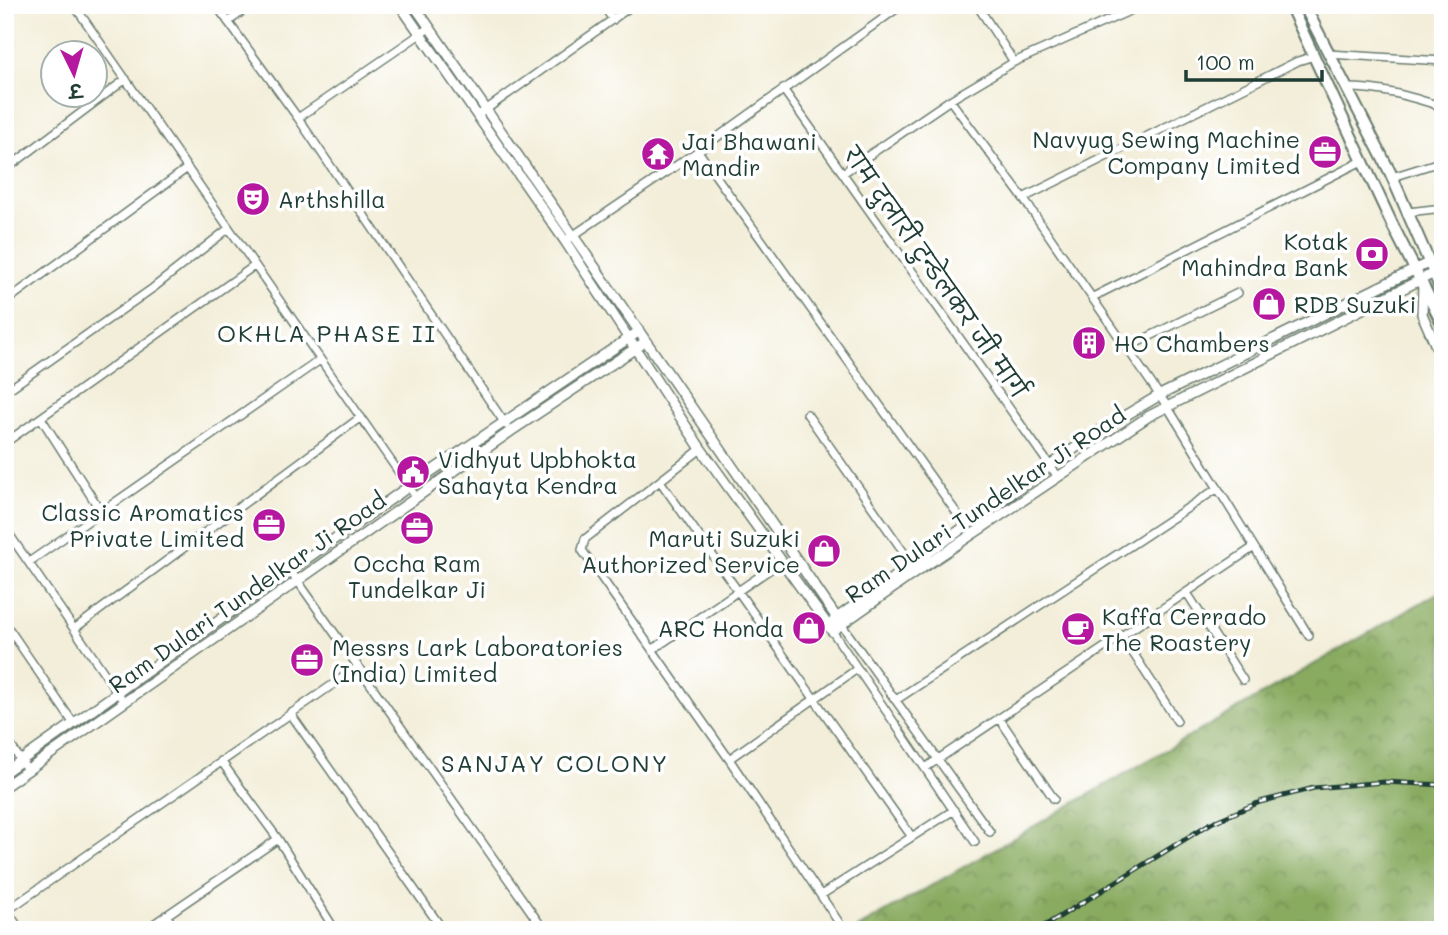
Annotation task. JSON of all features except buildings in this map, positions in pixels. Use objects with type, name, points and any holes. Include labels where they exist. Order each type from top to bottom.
[{"type":"main road","points":[[1290,5],[1362,161],[1443,325]]},
{"type":"main road","points":[[1304,5],[1392,177],[1435,268],[1443,294]]},
{"type":"street","points":[[74,5],[416,497]]},
{"type":"street","points":[[216,5],[298,118],[511,431]]},
{"type":"street","points":[[228,22],[251,5]]},
{"type":"street","points":[[400,5],[477,116],[568,238]]},
{"type":"street","points":[[414,5],[487,108],[568,238],[640,345]]},
{"type":"street","points":[[603,5],[613,20]]},
{"type":"street","points":[[477,116],[633,5]]},
{"type":"street","points":[[568,238],[698,151],[902,5]]},
{"type":"street","points":[[977,5],[1014,62]]},
{"type":"street","points":[[843,173],[950,100],[1014,62],[1143,5]]},
{"type":"street","points":[[298,118],[429,28]]},
{"type":"street","points":[[1328,54],[1443,61]]},
{"type":"street","points":[[1023,198],[1298,61],[1314,56]]},
{"type":"street","points":[[5,170],[126,79]]},
{"type":"street","points":[[1346,88],[1374,88],[1443,107]]},
{"type":"street","name":"राम दुलारी टुन्डेलकर जी मार्ग","points":[[783,89],[1058,477]]},
{"type":"street","points":[[950,100],[1128,347],[1309,636]]},
{"type":"street","points":[[698,151],[966,526]]},
{"type":"street","points":[[1392,177],[1443,160]]},
{"type":"street","points":[[1093,297],[1362,161]]},
{"type":"street","points":[[5,302],[187,169]]},
{"type":"street","points":[[1408,212],[1443,208]]},
{"type":"street","points":[[5,392],[134,301],[228,229]]},
{"type":"street","points":[[5,443],[254,266]]},
{"type":"street","points":[[1435,268],[1419,278],[1422,314],[1443,362]]},
{"type":"street","name":"Ram Dulari Tundelkar Ji Road","points":[[839,621],[912,565],[1099,432],[1160,395],[1419,278]]},
{"type":"street","name":"Ram Dulari Tundelkar Ji Road","points":[[640,345],[701,449],[829,628],[1167,406],[1419,278]]},
{"type":"street","points":[[1128,347],[1238,293]]},
{"type":"street","name":"Ram Dulari Tundelkar Ji Road","points":[[5,772],[408,487],[633,335]]},
{"type":"street","name":"Ram Dulari Tundelkar Ji Road","points":[[5,786],[511,431],[640,345]]},
{"type":"street","name":"Ram Dulari Tundelkar Ji Road","points":[[640,345],[839,621]]},
{"type":"street","points":[[29,562],[320,360]]},
{"type":"street","points":[[807,414],[912,565]]},
{"type":"street","points":[[74,629],[360,417]]},
{"type":"street","points":[[41,418],[102,513]]},
{"type":"street","points":[[701,449],[585,539],[582,544],[584,554],[729,759],[844,930]]},
{"type":"street","points":[[660,481],[912,837]]},
{"type":"street","points":[[896,701],[1218,488]]},
{"type":"street","points":[[5,528],[124,702]]},
{"type":"street","points":[[925,768],[1254,547]]},
{"type":"street","points":[[652,650],[782,561]]},
{"type":"street","points":[[290,570],[544,930]]},
{"type":"street","points":[[1187,593],[1243,680]]},
{"type":"street","points":[[839,621],[990,832]]},
{"type":"street","points":[[5,623],[74,724]]},
{"type":"street","points":[[829,628],[975,842]]},
{"type":"street","points":[[1122,636],[1177,721]]},
{"type":"street","points":[[19,930],[6,911],[358,667]]},
{"type":"street","points":[[729,759],[857,669]]},
{"type":"street","points":[[290,713],[443,930]]},
{"type":"street","points":[[999,718],[1054,799]]},
{"type":"street","points":[[5,737],[28,771]]},
{"type":"street","points":[[221,761],[278,839],[335,930]]},
{"type":"street","points":[[821,895],[954,810]]},
{"type":"street","points":[[145,930],[278,839]]},
{"type":"street","points":[[166,915],[176,930]]},
{"type":"green space","points":[[1443,590],[1443,930],[859,930],[858,928]]},
{"type":"railway","points":[[1038,930],[1211,823],[1260,802],[1314,788],[1384,782],[1443,785]]},
{"type":"place","name":"Navyug Sewing Machine Company Limited","points":[[1325,152]]},
{"type":"place","name":"Jai Bhawani Mandir","points":[[658,154]]},
{"type":"place","name":"Arthshilla","points":[[253,199]]},
{"type":"place","name":"Kotak Mahindra Bank","points":[[1372,254]]},
{"type":"place","name":"RDB Suzuki","points":[[1269,304]]},
{"type":"place","name":"HO Chambers","points":[[1089,343]]},
{"type":"place","name":"Vidhyut Upbhokta Sahayta Kendra","points":[[413,472]]},
{"type":"place","name":"Classic Aromatics Private Limited","points":[[269,525]]},
{"type":"place","name":"Occha Ram Tundelkar Ji","points":[[417,528]]},
{"type":"place","name":"Maruti Suzuki Authorized Service","points":[[824,551]]},
{"type":"place","name":"ARC Honda","points":[[809,628]]},
{"type":"place","name":"Kaffa Cerrado The Roastery","points":[[1078,629]]},
{"type":"place","name":"Messrs Lark Laboratories (India) Limited","points":[[307,660]]},
{"type":"district","name":"OKHLA PHASE II","points":[[327,332]]},
{"type":"district","name":"SANJAY COLONY","points":[[555,762]]}]
